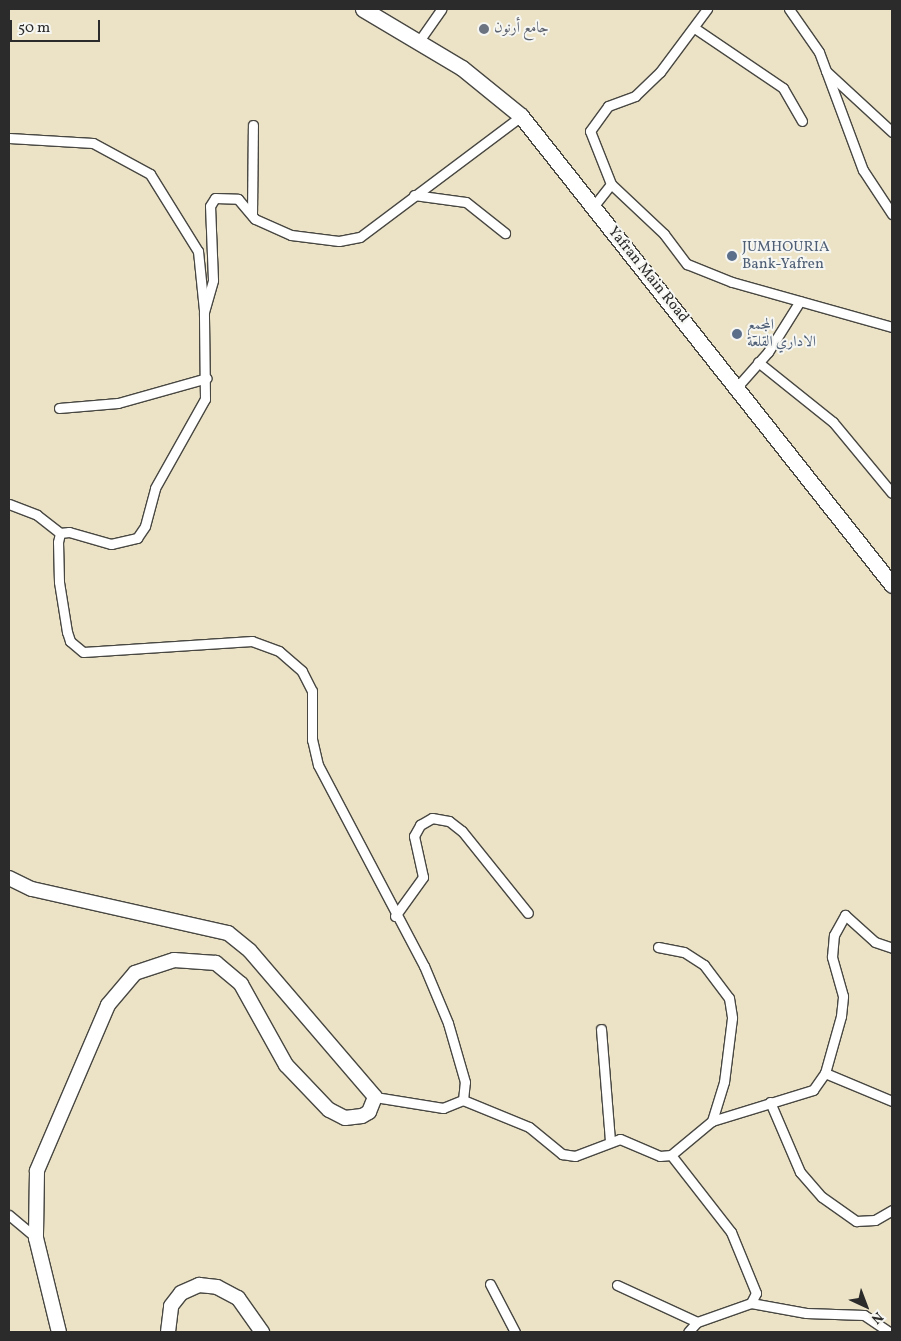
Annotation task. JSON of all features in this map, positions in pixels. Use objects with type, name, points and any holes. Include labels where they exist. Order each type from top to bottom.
[{"type":"main road","name":"Yafran Main Road","points":[[363,9],[419,41],[489,88],[521,116],[892,585]]},
{"type":"street","points":[[419,41],[441,9]]},
{"type":"street","points":[[707,9],[696,28],[660,72],[634,96],[608,106],[590,131],[611,184],[664,234],[687,264],[800,301],[892,327]]},
{"type":"street","points":[[790,9],[819,52],[824,70],[863,170],[892,214]]},
{"type":"street","points":[[696,28],[783,88],[802,121]]},
{"type":"street","points":[[824,70],[892,132]]},
{"type":"street","points":[[204,312],[213,280],[210,206],[216,198],[226,196],[238,199],[252,216],[271,229],[339,241],[376,230],[414,195],[521,116]]},
{"type":"street","points":[[252,216],[253,125]]},
{"type":"street","points":[[9,138],[93,143],[150,174],[198,251],[204,312],[207,378],[205,399],[155,488],[145,526],[137,538],[111,544],[60,533],[37,515],[9,504]]},
{"type":"street","points":[[594,207],[611,184]]},
{"type":"street","points":[[414,195],[466,202],[505,233]]},
{"type":"street","points":[[737,388],[758,362],[800,301]]},
{"type":"street","points":[[758,362],[834,422],[892,493]]},
{"type":"street","points":[[59,408],[118,403],[207,378]]},
{"type":"street","points":[[60,533],[58,582],[70,641],[83,652],[252,642],[292,659],[312,692],[312,740],[318,765],[355,828],[395,916],[448,1023],[461,1062],[463,1100]]},
{"type":"street","points":[[395,916],[422,877],[414,836],[420,824],[432,818],[449,821],[462,831],[528,913]]},
{"type":"street","points":[[9,878],[32,889],[228,933],[250,951],[375,1097],[443,1108],[463,1100],[528,1126],[562,1154],[586,1154],[610,1140],[633,1143],[660,1156],[671,1155],[712,1121],[813,1090],[826,1073],[841,1016],[843,996],[832,957],[834,935],[845,915],[876,942],[892,948]]},
{"type":"street","points":[[658,947],[684,952],[704,965],[729,998],[732,1018],[724,1082],[712,1121]]},
{"type":"street","points":[[59,1332],[36,1238],[34,1191],[48,1141],[108,1005],[121,986],[152,965],[174,960],[216,963],[241,984],[286,1065],[329,1110],[345,1118],[362,1116],[369,1112],[375,1097]]},
{"type":"street","points":[[601,1028],[610,1140]]},
{"type":"street","points":[[826,1073],[892,1102]]},
{"type":"street","points":[[770,1102],[800,1172],[822,1197],[856,1221],[875,1220],[892,1210]]},
{"type":"street","points":[[671,1155],[731,1232],[753,1279],[756,1293],[751,1303]]},
{"type":"street","points":[[9,1214],[36,1238]]},
{"type":"street","points":[[490,1284],[515,1332]]},
{"type":"street","points":[[168,1332],[171,1306],[180,1293],[199,1285],[217,1287],[238,1298],[262,1332]]},
{"type":"street","points":[[617,1285],[697,1322]]},
{"type":"street","points":[[688,1332],[697,1322],[751,1303],[806,1313],[864,1315],[889,1332]]},
{"type":"place","name":"جامع أرنون","points":[[484,29]]},
{"type":"place","name":"JUMHOURIA Bank-Yafren","points":[[732,256]]},
{"type":"place","name":"المجمع الاداري القلعة","points":[[737,334]]}]
